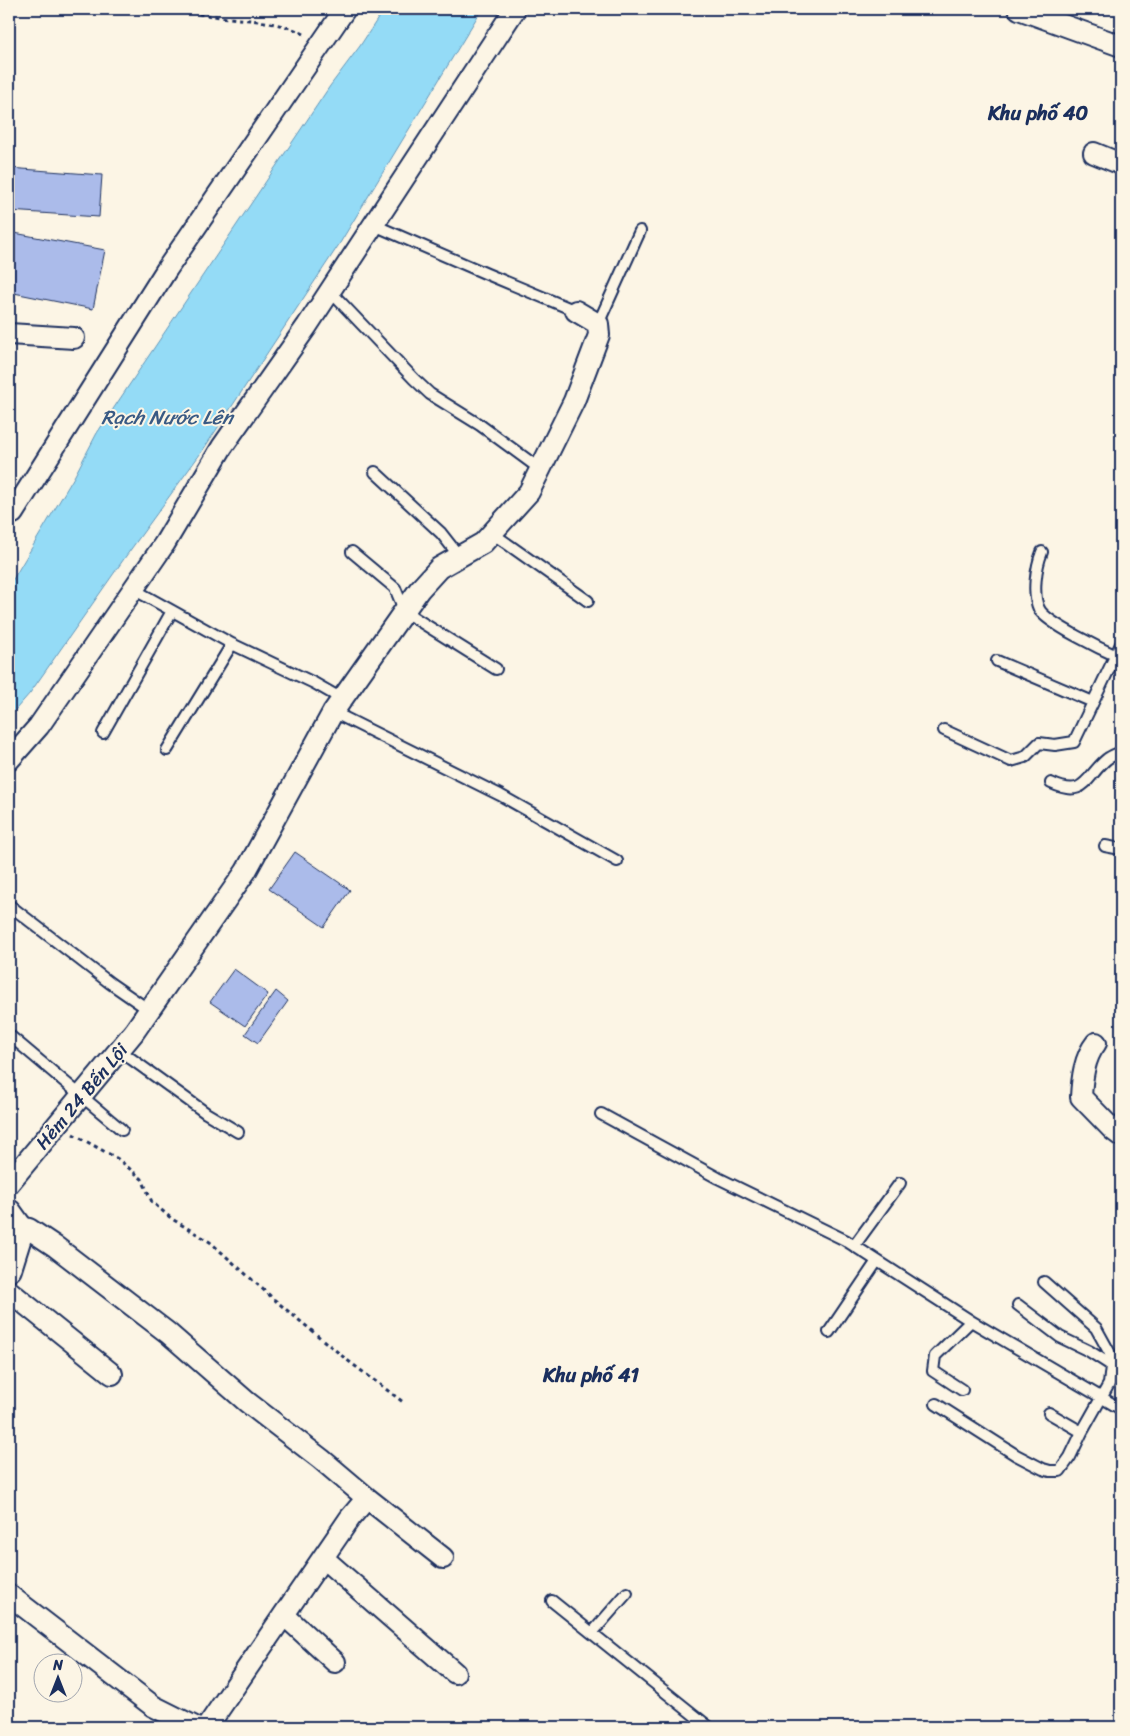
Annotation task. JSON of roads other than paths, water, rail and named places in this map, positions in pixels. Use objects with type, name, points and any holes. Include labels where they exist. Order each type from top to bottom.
[{"type":"street","points":[[9,506],[13,513],[167,269],[345,9]]},
{"type":"street","points":[[9,760],[39,726],[165,543],[222,448],[330,291],[515,9]]},
{"type":"street","points":[[1019,9],[1067,17],[1121,46]]},
{"type":"street","points":[[1094,154],[1121,164]]},
{"type":"street","points":[[576,311],[598,324]]},
{"type":"street","name":"Hẻm 24 Bến Lội","points":[[9,1183],[134,1032],[246,870],[337,706],[419,590],[438,568],[483,543],[529,492],[574,401],[599,335],[598,324]]},
{"type":"street","points":[[9,334],[74,338]]},
{"type":"street","points":[[1096,1043],[1091,1049],[1082,1077],[1081,1097],[1121,1136]]},
{"type":"street","points":[[9,1269],[20,1234],[14,1218]]},
{"type":"street","points":[[14,1218],[56,1247],[168,1333],[247,1402],[443,1558]]},
{"type":"street","points":[[9,1291],[112,1374]]},
{"type":"street","points":[[207,1727],[350,1518],[367,1498]]},
{"type":"street","points":[[323,1558],[455,1673]]},
{"type":"street","points":[[9,1595],[153,1706],[195,1727]]},
{"type":"street","points":[[284,1615],[334,1662]]},
{"type":"lane","points":[[374,225],[576,311]]},
{"type":"lane","points":[[598,324],[640,231]]},
{"type":"lane","points":[[330,291],[414,380],[430,394],[480,425],[540,469]]},
{"type":"lane","points":[[375,472],[442,533],[459,556]]},
{"type":"lane","points":[[492,533],[588,601]]},
{"type":"lane","points":[[352,552],[395,588],[405,612],[496,669]]},
{"type":"lane","points":[[1042,552],[1037,564],[1035,585],[1039,609],[1053,622],[1119,657]]},
{"type":"lane","points":[[133,589],[232,644],[314,683],[337,706],[617,861]]},
{"type":"lane","points":[[103,733],[172,611]]},
{"type":"lane","points":[[166,750],[232,644]]},
{"type":"lane","points":[[944,730],[1011,761],[1025,757],[1039,743],[1055,745],[1074,742],[1093,702],[1119,657],[1121,644]]},
{"type":"lane","points":[[998,661],[1093,702]]},
{"type":"lane","points":[[1050,783],[1061,788],[1078,788],[1091,778],[1107,759],[1121,752]]},
{"type":"lane","points":[[1105,846],[1121,849]]},
{"type":"lane","points":[[9,906],[110,983],[149,1010]]},
{"type":"lane","points":[[9,1035],[80,1097],[122,1130]]},
{"type":"lane","points":[[119,1050],[206,1113],[238,1132]]},
{"type":"lane","points":[[601,1114],[718,1178],[845,1240],[971,1321],[1121,1409]]},
{"type":"lane","points":[[854,1246],[900,1183]]},
{"type":"lane","points":[[829,1332],[877,1261]]},
{"type":"lane","points":[[936,1404],[1016,1454],[1050,1471],[1060,1471],[1070,1457],[1109,1384],[1112,1357],[1096,1328],[1044,1282]]},
{"type":"lane","points":[[1018,1306],[1060,1337],[1089,1351],[1111,1365]]},
{"type":"lane","points":[[962,1390],[933,1371],[935,1356],[971,1321]]},
{"type":"lane","points":[[1049,1413],[1082,1432]]},
{"type":"lane","points":[[592,1633],[627,1593]]},
{"type":"lane","points":[[552,1601],[709,1727]]},
{"type":"water","name":"Rạch Nước Lên","points":[[384,9],[482,9],[340,243],[203,450],[30,693],[9,717],[9,586],[74,477],[97,433],[330,86],[360,46]]},
{"type":"district","name":"Khu phố 40","points":[[1038,113]]},
{"type":"district","name":"Khu phố 41","points":[[591,1375]]}]
